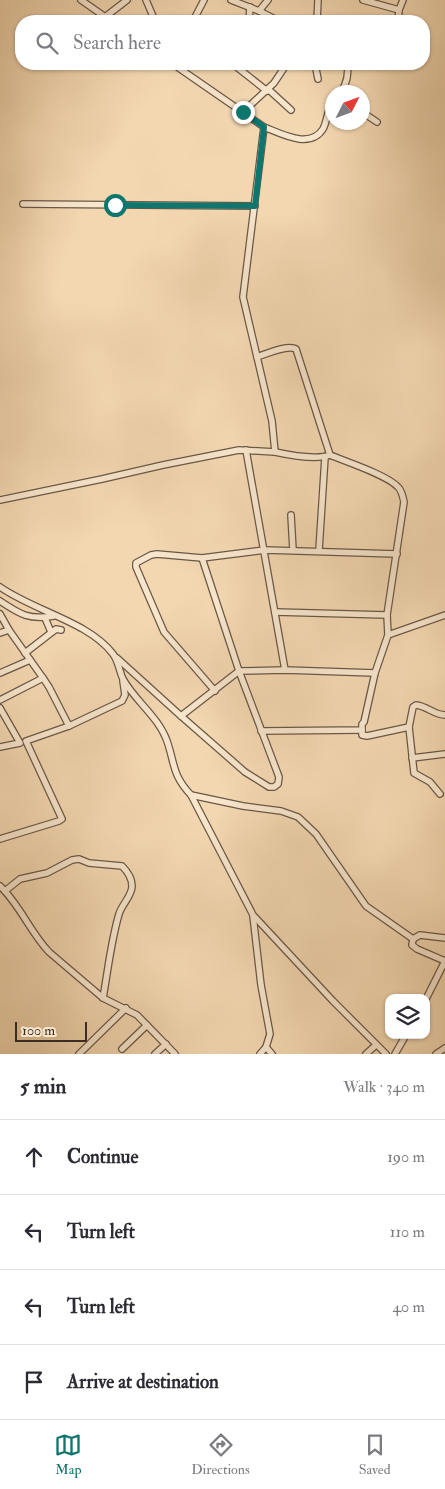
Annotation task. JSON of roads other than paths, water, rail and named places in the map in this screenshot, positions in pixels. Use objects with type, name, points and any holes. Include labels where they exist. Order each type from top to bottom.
[{"type":"street","points":[[81,0],[102,15]]},
{"type":"street","points":[[112,15],[127,0]]},
{"type":"street","points":[[146,0],[152,15]]},
{"type":"street","points":[[196,15],[204,0]]},
{"type":"street","points":[[231,0],[267,15]]},
{"type":"street","points":[[259,11],[268,0]]},
{"type":"street","points":[[317,15],[318,0]]},
{"type":"street","points":[[363,0],[399,10]]},
{"type":"street","points":[[399,15],[403,0]]},
{"type":"street","points":[[249,15],[250,7]]},
{"type":"street","points":[[182,70],[264,127],[296,138],[310,139],[319,133],[325,123]]},
{"type":"street","points":[[241,70],[291,110]]},
{"type":"street","points":[[243,112],[267,90],[284,70]]},
{"type":"street","points":[[316,70],[318,79]]},
{"type":"street","points":[[345,85],[348,70]]},
{"type":"street","points":[[370,117],[377,122]]},
{"type":"street","points":[[264,127],[242,297],[274,431],[276,452]]},
{"type":"street","points":[[23,204],[255,206]]},
{"type":"street","points":[[257,357],[285,348],[292,347],[296,349],[327,456],[319,550]]},
{"type":"street","points":[[0,500],[239,450],[276,452],[287,455],[327,456],[381,476],[397,486],[401,491],[404,506],[387,614],[388,635],[375,673],[362,724],[362,735],[368,736],[409,727]]},
{"type":"street","points":[[246,450],[285,670]]},
{"type":"street","points":[[291,516],[293,550]]},
{"type":"street","points":[[214,691],[164,632],[136,567],[140,560],[157,554],[202,558],[265,550],[319,550],[396,554]]},
{"type":"street","points":[[0,587],[24,602],[89,633],[251,776],[269,787],[274,787],[278,784],[279,777],[239,671],[202,558]]},
{"type":"street","points":[[0,601],[25,616],[45,618],[56,616]]},
{"type":"street","points":[[275,612],[387,614]]},
{"type":"street","points":[[0,614],[9,630],[50,687],[69,726]]},
{"type":"street","points":[[388,635],[445,615]]},
{"type":"street","points":[[45,618],[51,632]]},
{"type":"street","points":[[25,653],[51,632],[56,629],[61,630]]},
{"type":"street","points":[[0,633],[9,630]]},
{"type":"street","points":[[0,747],[23,742],[69,726],[122,701],[125,694],[123,679],[114,655]]},
{"type":"street","points":[[0,673],[30,660]]},
{"type":"street","points":[[181,716],[239,671],[285,670],[375,673]]},
{"type":"street","points":[[0,700],[43,678]]},
{"type":"street","points":[[123,679],[167,740],[174,770],[191,796],[253,915],[327,995],[386,1054]]},
{"type":"street","points":[[440,794],[430,782],[414,773],[409,727],[413,707],[416,705],[426,707],[440,715],[445,715]]},
{"type":"street","points":[[0,708],[23,742],[62,818],[59,821],[0,839]]},
{"type":"street","points":[[261,731],[362,730]]},
{"type":"street","points":[[412,758],[445,754]]},
{"type":"street","points":[[191,796],[282,811],[298,817],[320,840],[366,906],[413,939]]},
{"type":"street","points":[[103,998],[114,930],[121,907],[131,893],[132,881],[124,868],[122,866],[89,863],[79,859],[72,860],[47,873],[20,879],[2,889],[16,905],[42,944],[91,990],[103,998],[137,1015],[174,1054]]},
{"type":"street","points":[[253,915],[261,985],[270,1034],[266,1047],[260,1054]]},
{"type":"street","points":[[413,939],[420,935],[445,938]]},
{"type":"street","points":[[413,939],[412,945],[417,949],[445,961],[428,994]]},
{"type":"street","points":[[80,1054],[126,1008]]},
{"type":"street","points":[[122,1049],[147,1025]]},
{"type":"street","points":[[395,1054],[404,1039]]},
{"type":"street","points":[[155,1054],[166,1044]]},
{"type":"street","points":[[366,1054],[376,1045]]},
{"type":"street","points":[[266,1047],[272,1054]]},
{"type":"street","points":[[436,1054],[445,1048]]}]
